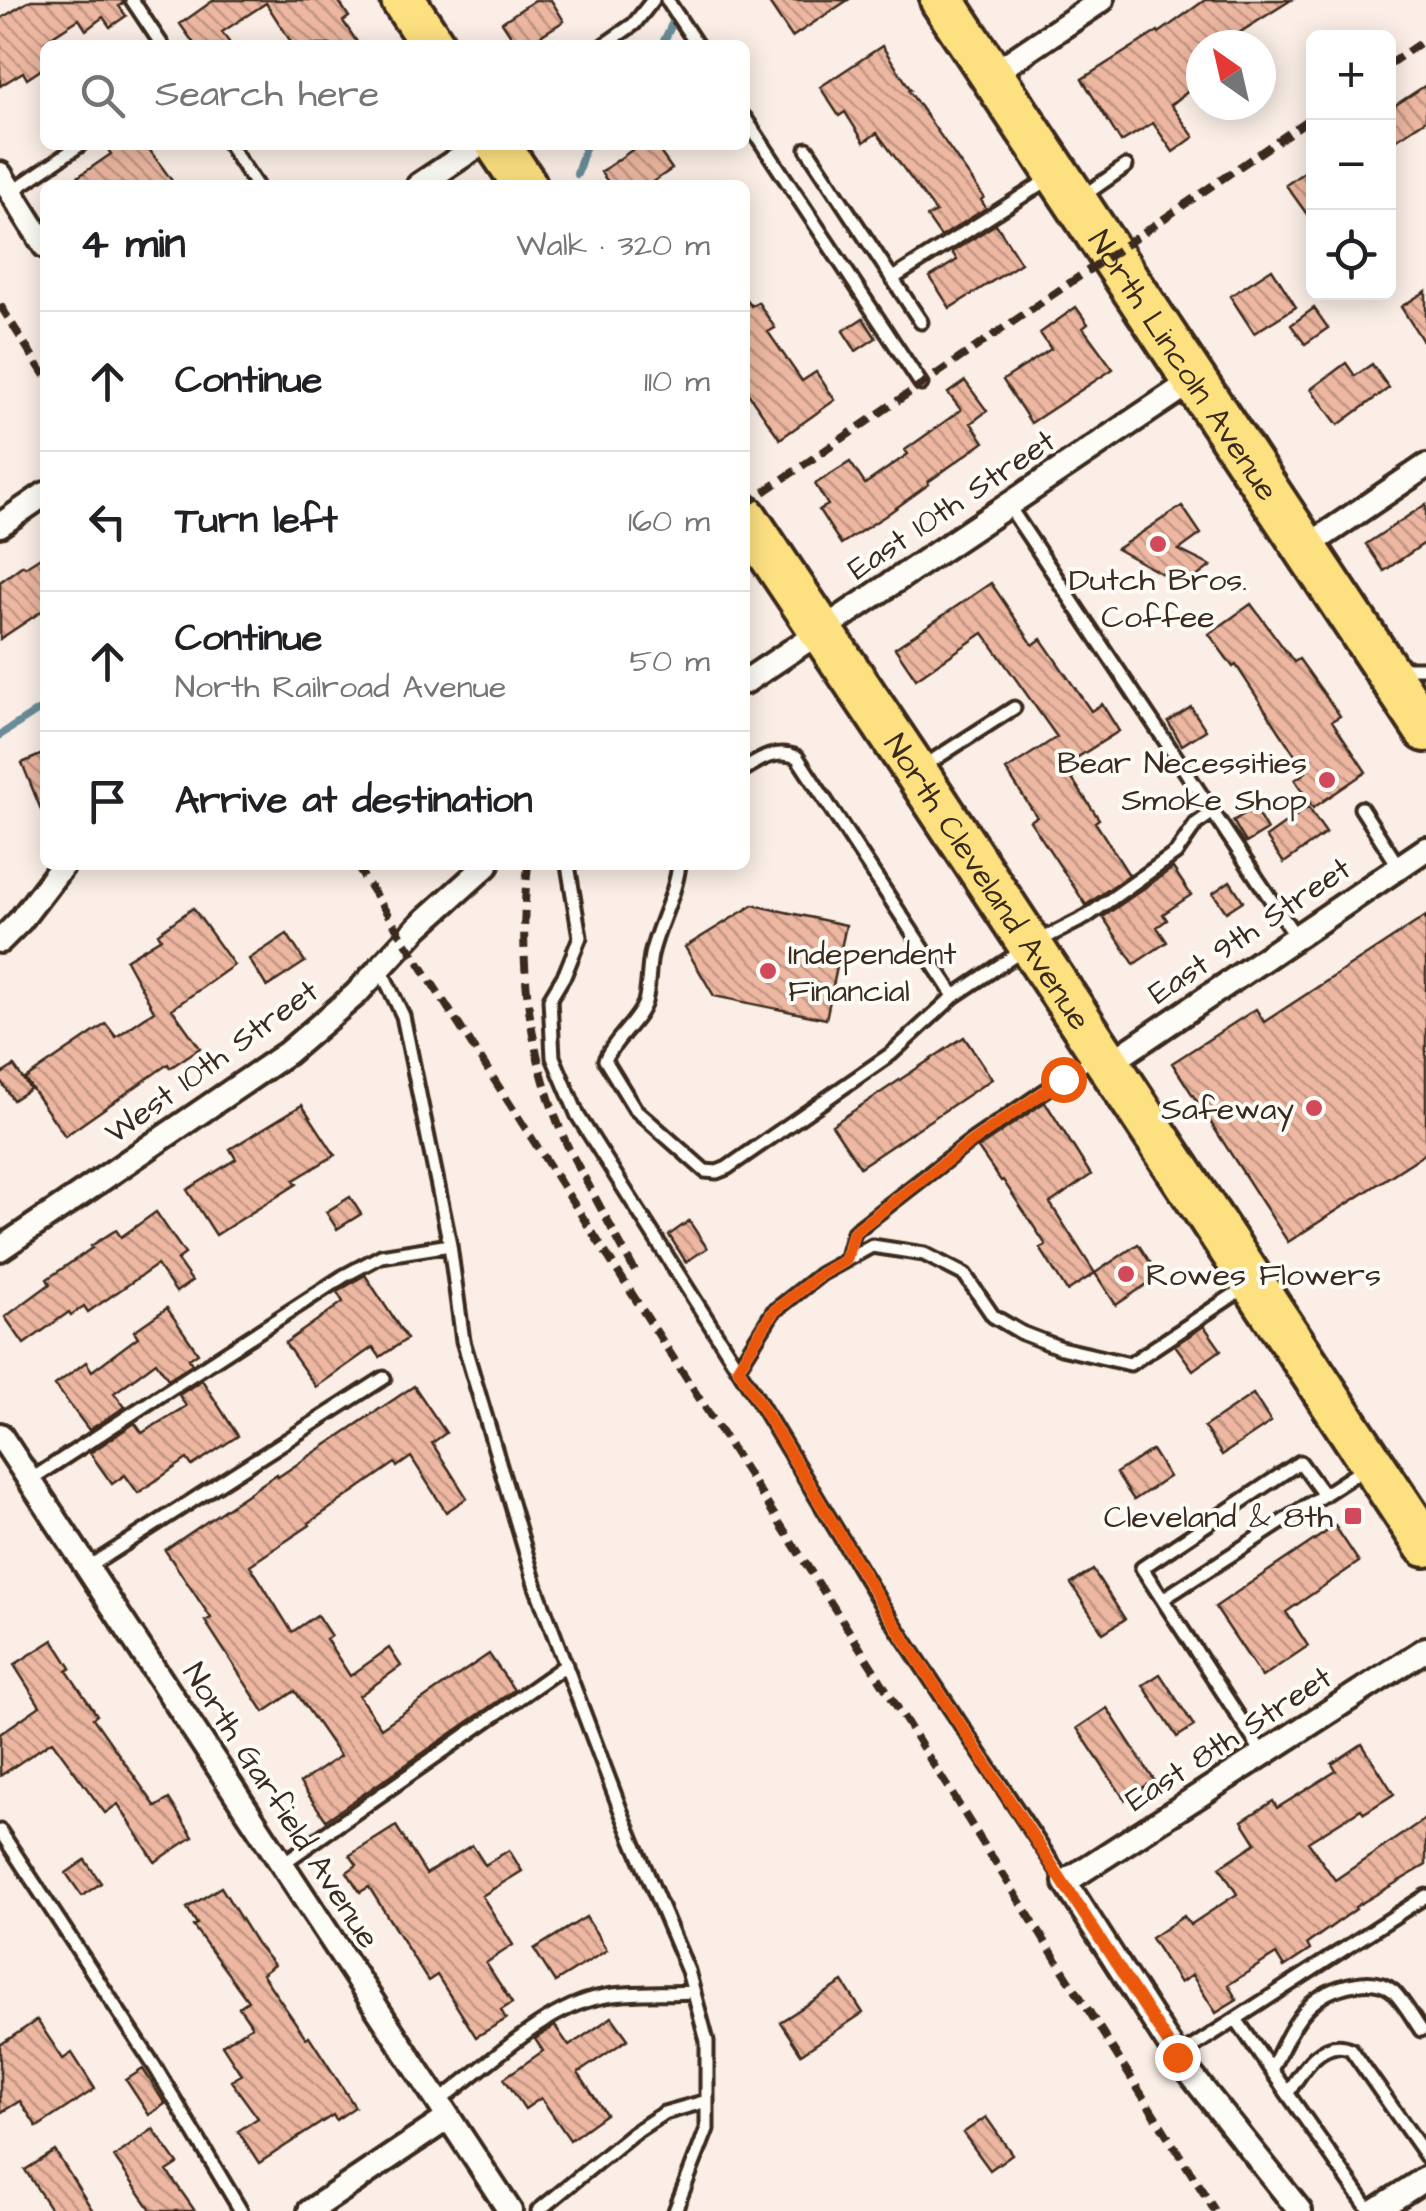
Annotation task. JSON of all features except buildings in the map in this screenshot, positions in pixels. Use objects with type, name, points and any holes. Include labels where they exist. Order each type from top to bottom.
[{"type":"highway","points":[[403,0],[429,40]]},
{"type":"highway","name":"North Lincoln Avenue","points":[[942,0],[1305,548],[1405,668],[1426,730]]},
{"type":"highway","points":[[501,150],[522,180]]},
{"type":"highway","name":"North Cleveland Avenue","points":[[750,524],[1426,1545]]},
{"type":"street","points":[[992,74],[1102,0]]},
{"type":"street","points":[[426,180],[472,150]]},
{"type":"street","points":[[6,183],[40,238]]},
{"type":"street","name":"East 10th Street","points":[[750,679],[1194,380]]},
{"type":"street","points":[[1305,548],[1426,466]]},
{"type":"street","points":[[0,524],[40,497]]},
{"type":"street","name":"East 9th Street","points":[[1105,1058],[1296,937],[1426,848]]},
{"type":"street","points":[[0,940],[20,921],[58,870]]},
{"type":"street","name":"West 10th Street","points":[[0,1249],[287,1052],[356,994],[418,927],[481,870]]},
{"type":"street","name":"North Garfield Avenue","points":[[0,1435],[510,2211]]},
{"type":"street","name":"East 8th Street","points":[[1065,1882],[1426,1649]]},
{"type":"street","points":[[1065,1882],[1177,2057],[1300,2211]]},
{"type":"street","points":[[310,2211],[443,2110]]},
{"type":"street","points":[[1372,2211],[1424,2184]]},
{"type":"lane","points":[[132,0],[159,40]]},
{"type":"lane","points":[[611,40],[634,24],[653,0]]},
{"type":"lane","points":[[667,0],[694,40]]},
{"type":"lane","points":[[750,126],[921,384]]},
{"type":"lane","points":[[807,149],[921,322]]},
{"type":"lane","points":[[6,183],[70,150]]},
{"type":"lane","points":[[232,150],[253,180]]},
{"type":"lane","points":[[892,279],[1066,187],[1126,166]]},
{"type":"lane","points":[[1008,505],[1296,937]]},
{"type":"lane","points":[[916,772],[1014,708]]},
{"type":"lane","points":[[750,766],[768,755],[786,752],[797,757],[954,996]]},
{"type":"lane","points":[[1361,808],[1400,867]]},
{"type":"lane","points":[[678,870],[652,952],[644,1004],[613,1043],[605,1060],[635,1109],[706,1171],[717,1172],[851,1084],[891,1054],[954,996],[1030,945],[1086,917],[1176,853],[1196,824],[1213,812]]},
{"type":"lane","points":[[569,870],[580,937],[550,1000],[553,1057],[578,1116],[883,1606],[1065,1882]]},
{"type":"lane","points":[[380,968],[403,1016],[450,1245],[463,1342],[536,1586],[622,1814],[688,1971],[708,2040],[707,2129],[675,2211]]},
{"type":"lane","points":[[846,1260],[854,1232],[971,1142],[1105,1058]]},
{"type":"lane","points":[[30,1480],[344,1276],[381,1256],[450,1245]]},
{"type":"lane","points":[[738,1368],[773,1312],[821,1274],[872,1246],[924,1254],[964,1275],[994,1316],[1022,1334],[1060,1348],[1130,1364],[1252,1283]]},
{"type":"lane","points":[[87,1568],[384,1378]]},
{"type":"lane","points":[[1263,1754],[1142,1568],[1300,1462],[1324,1495]]},
{"type":"lane","points":[[1162,1599],[1372,1463]]},
{"type":"lane","points":[[282,1864],[566,1665]]},
{"type":"lane","points":[[0,1831],[154,2067],[242,2211]]},
{"type":"lane","points":[[1177,2057],[1426,1896]]},
{"type":"lane","points":[[1271,2070],[1306,2008],[1329,1992],[1350,1984],[1382,1984],[1404,2004],[1421,2030]]},
{"type":"lane","points":[[443,2110],[542,2023],[582,2002],[604,1996],[694,1992]]},
{"type":"lane","points":[[1236,2019],[1372,2211]]},
{"type":"lane","points":[[1288,2094],[1310,2060],[1333,2046],[1344,2045],[1351,2049],[1426,2156]]},
{"type":"lane","points":[[538,2211],[648,2123],[664,2113],[707,2100]]},
{"type":"waterway","points":[[664,40],[673,22]]},
{"type":"waterway","points":[[577,174],[584,150]]},
{"type":"waterway","points":[[0,735],[40,709]]},
{"type":"railway","points":[[1396,60],[1426,39]]},
{"type":"railway","points":[[750,502],[1308,120]]},
{"type":"railway","points":[[0,305],[40,368]]},
{"type":"railway","points":[[359,870],[858,1645],[1215,2211]]},
{"type":"railway","points":[[528,870],[525,969],[541,1072],[567,1144],[637,1275]]},
{"type":"place","name":"Dutch Bros. Coffee","points":[[1158,544]]},
{"type":"place","name":"Bear Necessities Smoke Shop","points":[[1327,780]]},
{"type":"place","name":"Independent Financial","points":[[768,971]]},
{"type":"place","name":"Safeway","points":[[1314,1108]]},
{"type":"place","name":"Rowes Flowers","points":[[1126,1274]]},
{"type":"place","name":"Cleveland & 8th","points":[[1353,1516]]},
{"type":"route","points":[[1063,1079],[971,1142],[854,1232],[846,1260],[821,1274],[773,1312],[738,1368],[883,1606],[1177,2057]]}]
